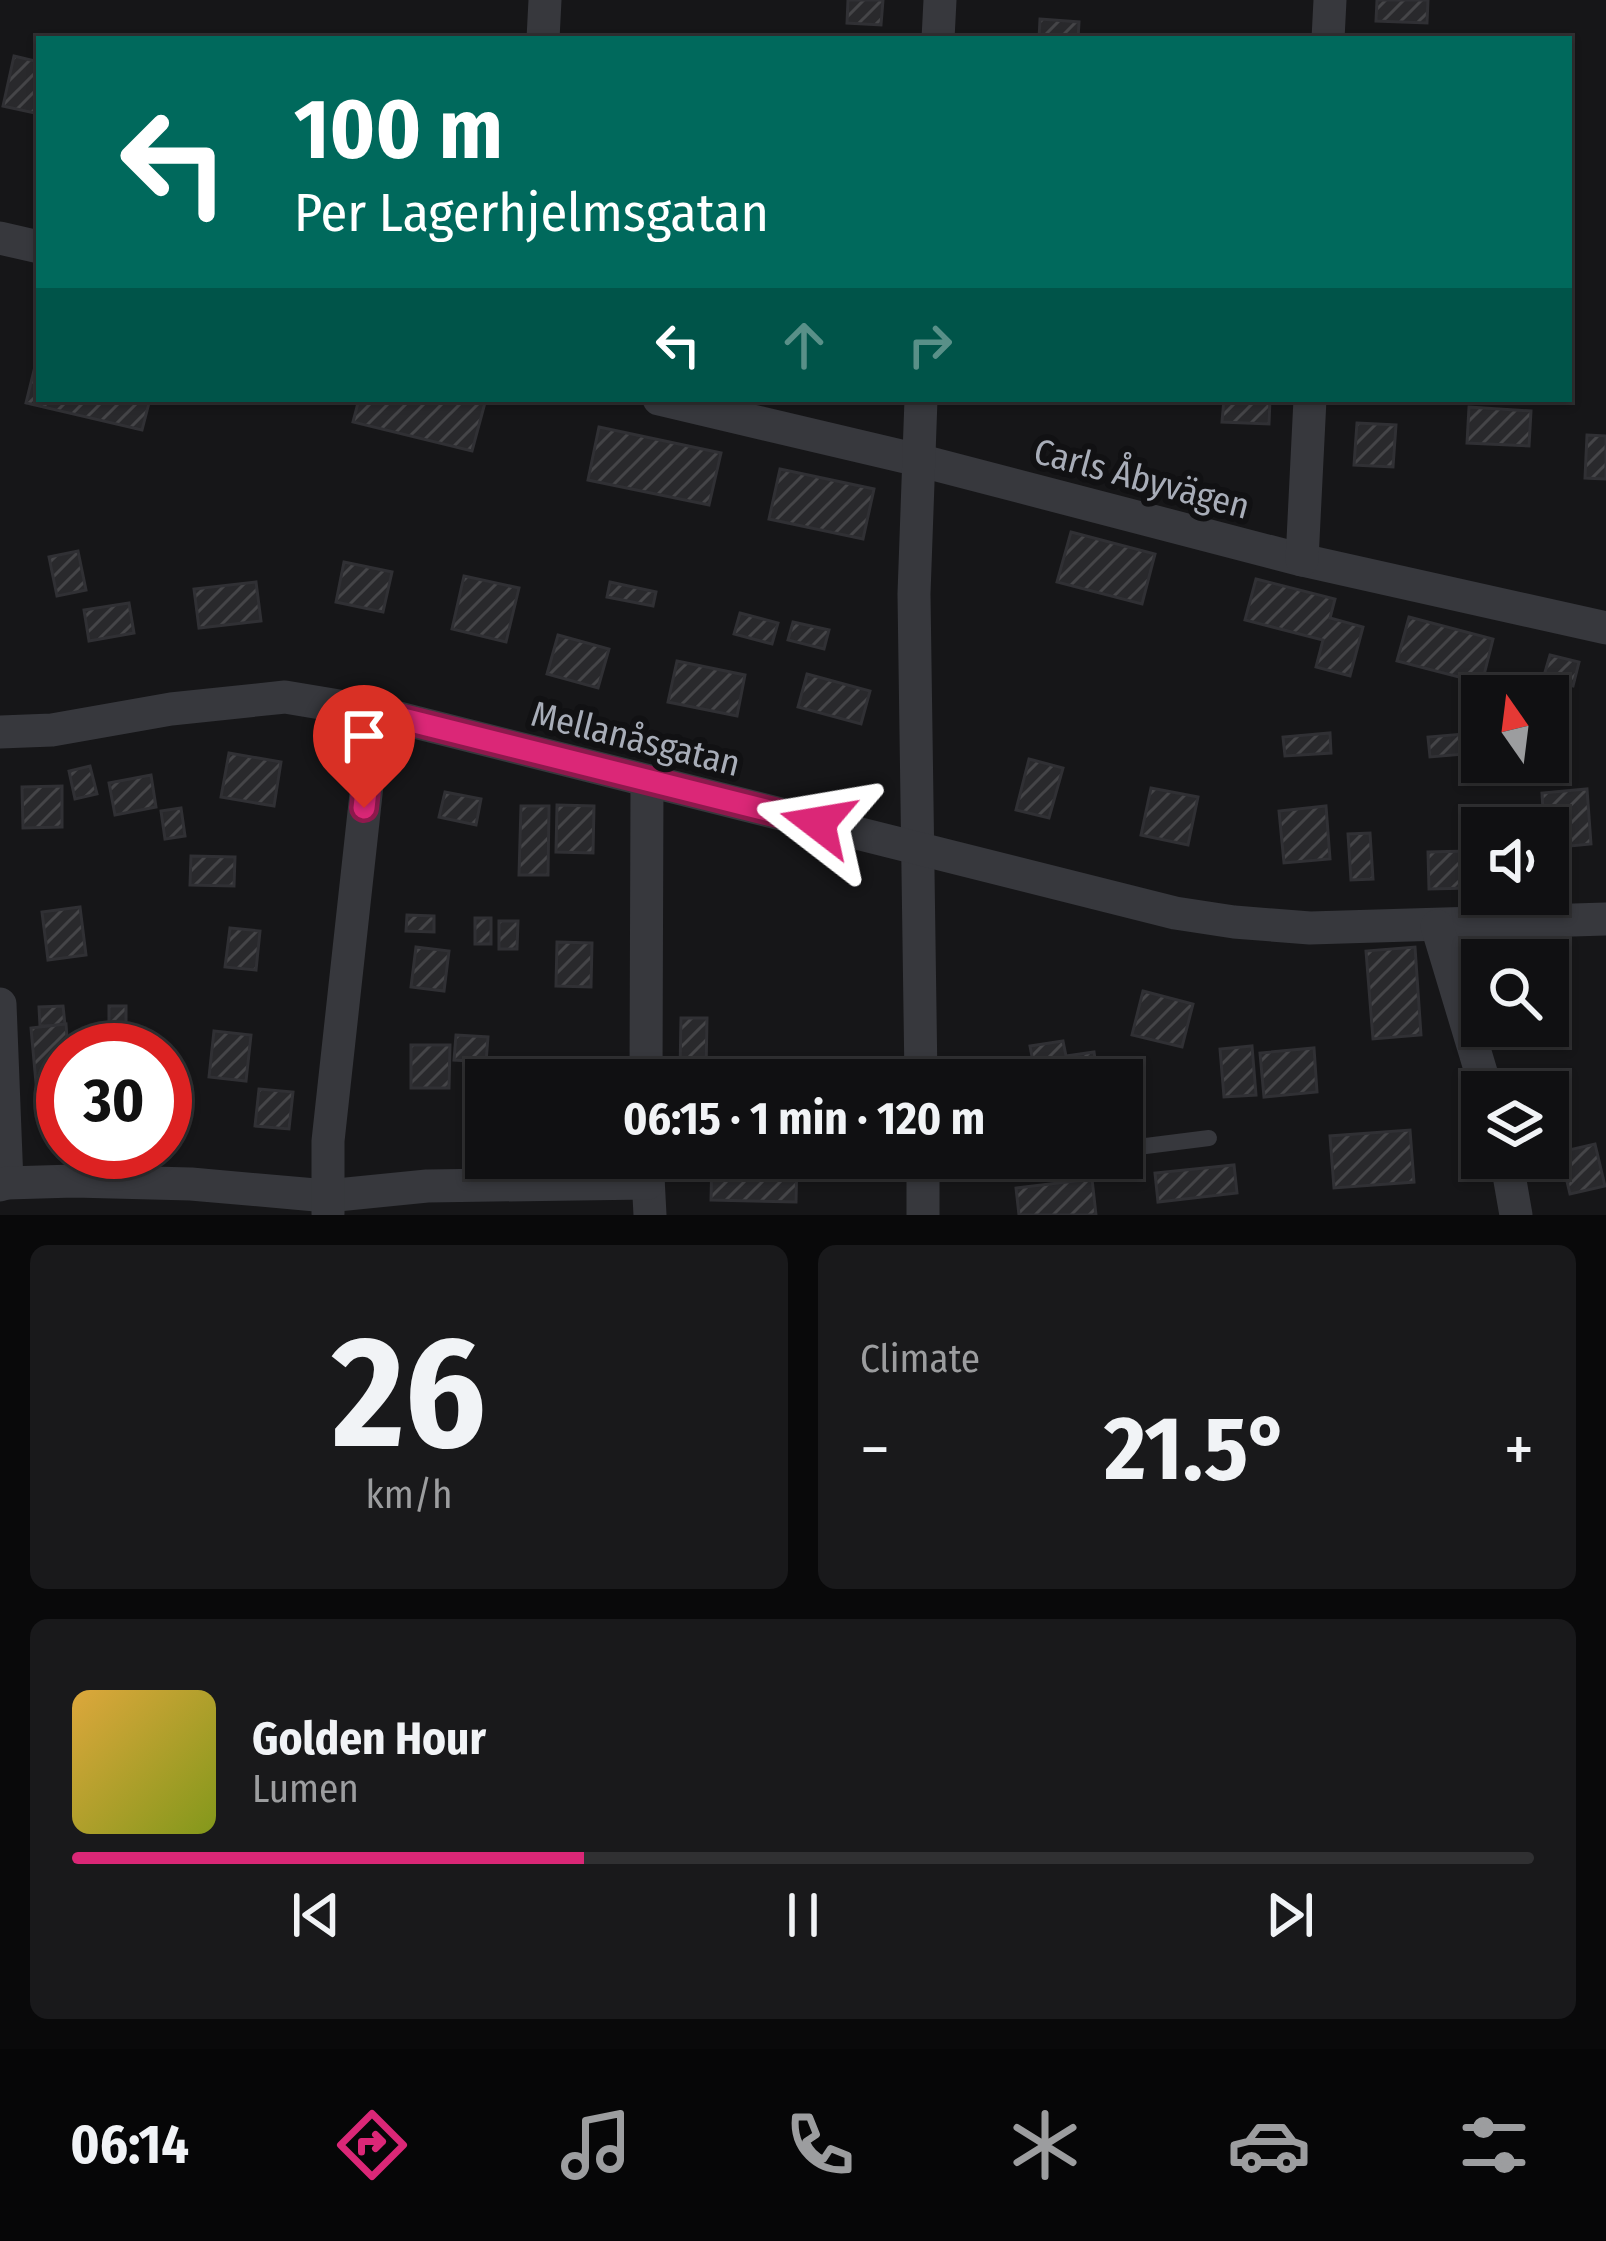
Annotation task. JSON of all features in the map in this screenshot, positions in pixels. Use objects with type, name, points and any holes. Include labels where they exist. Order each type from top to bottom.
[{"type":"street","points":[[543,36],[545,0]]},
{"type":"street","points":[[938,36],[940,0]]},
{"type":"street","points":[[1328,36],[1330,0]]},
{"type":"street","points":[[0,238],[36,246]]},
{"type":"street","name":"Carls Åbyvägen","points":[[672,402],[918,460],[1302,560],[1606,628]]},
{"type":"street","points":[[921,402],[914,594],[921,1059]]},
{"type":"street","points":[[1302,560],[1310,402]]},
{"type":"street","name":"Mellanåsgatan","points":[[0,732],[52,730],[194,706],[285,697],[375,712],[1175,913],[1310,928],[1606,919]]},
{"type":"street","points":[[328,1205],[328,1141],[375,712]]},
{"type":"street","points":[[646,1059],[647,781]]},
{"type":"street","points":[[1437,926],[1481,1071]]},
{"type":"street","points":[[0,1004],[4,1184],[190,1184],[328,1205],[427,1186],[648,1185]]},
{"type":"street","points":[[923,1179],[923,1215]]},
{"type":"street","points":[[1510,1179],[1516,1215]]},
{"type":"lane","points":[[1143,1146],[1209,1138]]},
{"type":"building","points":[[848,0],[883,0],[881,25],[847,23]]},
{"type":"building","points":[[1377,0],[1428,0],[1427,23],[1376,21]]},
{"type":"building","points":[[1040,19],[1079,22],[1078,36],[1039,36]]},
{"type":"building","points":[[14,56],[36,61],[36,113],[3,106]]},
{"type":"building","points":[[36,362],[36,402],[149,402],[142,430],[26,403]]},
{"type":"building","points":[[358,402],[485,402],[472,451],[353,422]]},
{"type":"building","points":[[1224,402],[1270,402],[1269,424],[1222,422]]},
{"type":"building","points":[[1469,407],[1531,411],[1529,446],[1467,443]]},
{"type":"building","points":[[1357,423],[1396,425],[1393,467],[1354,465]]},
{"type":"building","points":[[599,427],[721,453],[709,505],[588,480]]},
{"type":"building","points":[[1587,435],[1606,436],[1606,479],[1585,478]]},
{"type":"building","points":[[780,469],[874,489],[863,539],[769,519]]},
{"type":"building","points":[[1071,532],[1155,554],[1142,604],[1057,582]]},
{"type":"building","points":[[78,551],[86,590],[57,596],[49,557]]},
{"type":"building","points":[[344,562],[392,572],[383,612],[336,602]]},
{"type":"building","points":[[464,576],[519,588],[506,642],[452,629]]},
{"type":"building","points":[[1256,579],[1335,599],[1330,618],[1363,627],[1350,676],[1316,667],[1323,640],[1245,620]]},
{"type":"building","points":[[256,582],[261,621],[199,628],[194,589]]},
{"type":"building","points":[[610,582],[656,592],[653,606],[607,597]]},
{"type":"building","points":[[129,603],[134,633],[89,641],[84,610]]},
{"type":"building","points":[[740,613],[778,623],[772,644],[734,634]]},
{"type":"building","points":[[1409,617],[1493,639],[1484,675],[1461,678],[1397,661]]},
{"type":"building","points":[[793,622],[829,630],[824,649],[788,640]]},
{"type":"building","points":[[558,635],[609,649],[598,688],[547,674]]},
{"type":"building","points":[[1550,655],[1579,662],[1573,686],[1569,675],[1544,675]]},
{"type":"building","points":[[677,661],[745,675],[737,716],[668,702]]},
{"type":"building","points":[[807,674],[870,691],[861,724],[798,707]]},
{"type":"building","points":[[1330,733],[1331,753],[1285,756],[1283,737]]},
{"type":"building","points":[[1461,734],[1461,754],[1430,757],[1428,737]]},
{"type":"building","points":[[229,753],[281,762],[274,806],[221,797]]},
{"type":"building","points":[[1029,759],[1063,768],[1049,818],[1016,810]]},
{"type":"building","points":[[90,766],[97,794],[75,799],[69,771]]},
{"type":"building","points":[[151,775],[156,807],[115,815],[109,783]]},
{"type":"building","points":[[62,786],[62,827],[23,828],[22,787]]},
{"type":"building","points":[[1151,788],[1198,797],[1188,845],[1141,835]]},
{"type":"building","points":[[1587,789],[1591,844],[1569,846],[1569,807],[1543,807],[1542,793]]},
{"type":"building","points":[[445,792],[481,799],[476,825],[439,817]]},
{"type":"building","points":[[557,805],[594,806],[593,853],[556,852]]},
{"type":"building","points":[[521,806],[549,806],[548,875],[519,875]]},
{"type":"building","points":[[1326,806],[1330,859],[1284,863],[1279,811]]},
{"type":"building","points":[[181,808],[185,836],[165,839],[161,811]]},
{"type":"building","points":[[1370,833],[1373,879],[1351,880],[1348,834]]},
{"type":"building","points":[[1461,851],[1461,888],[1429,889],[1428,852]]},
{"type":"building","points":[[191,856],[235,857],[234,886],[190,885]]},
{"type":"building","points":[[80,907],[86,955],[48,960],[42,912]]},
{"type":"building","points":[[407,915],[434,916],[434,932],[406,931]]},
{"type":"building","points":[[475,918],[491,918],[491,944],[475,944]]},
{"type":"building","points":[[499,921],[518,921],[517,949],[499,949]]},
{"type":"building","points":[[230,928],[260,931],[256,970],[225,967]]},
{"type":"building","points":[[557,942],[592,943],[591,987],[556,986]]},
{"type":"building","points":[[416,947],[449,951],[444,991],[411,987]]},
{"type":"building","points":[[1415,947],[1421,1035],[1373,1039],[1366,951]]},
{"type":"building","points":[[1143,991],[1193,1004],[1182,1047],[1132,1035]]},
{"type":"building","points":[[63,1006],[65,1023],[40,1023],[39,1007]]},
{"type":"building","points":[[109,1006],[126,1006],[126,1023],[109,1023]]},
{"type":"building","points":[[681,1018],[707,1018],[706,1059],[680,1059]]},
{"type":"building","points":[[36,1027],[36,1083],[31,1028]]},
{"type":"building","points":[[214,1031],[251,1035],[246,1081],[209,1077]]},
{"type":"building","points":[[456,1035],[488,1037],[486,1059],[454,1060]]},
{"type":"building","points":[[1063,1041],[1066,1056],[1094,1052],[1095,1059],[1032,1059],[1030,1046]]},
{"type":"building","points":[[411,1045],[450,1045],[449,1088],[411,1088]]},
{"type":"building","points":[[1252,1046],[1256,1095],[1224,1097],[1220,1049]]},
{"type":"building","points":[[1314,1048],[1317,1092],[1264,1097],[1260,1053]]},
{"type":"building","points":[[259,1089],[293,1092],[289,1129],[255,1126]]},
{"type":"building","points":[[1410,1130],[1414,1182],[1334,1188],[1330,1136]]},
{"type":"building","points":[[1595,1144],[1605,1186],[1570,1194],[1569,1150]]},
{"type":"building","points":[[1234,1165],[1237,1193],[1158,1202],[1155,1173]]},
{"type":"building","points":[[712,1179],[797,1179],[796,1202],[711,1200]]},
{"type":"building","points":[[1092,1179],[1096,1215],[1019,1215],[1016,1188]]},
{"type":"route","points":[[364,808],[375,712],[818,823]]}]
